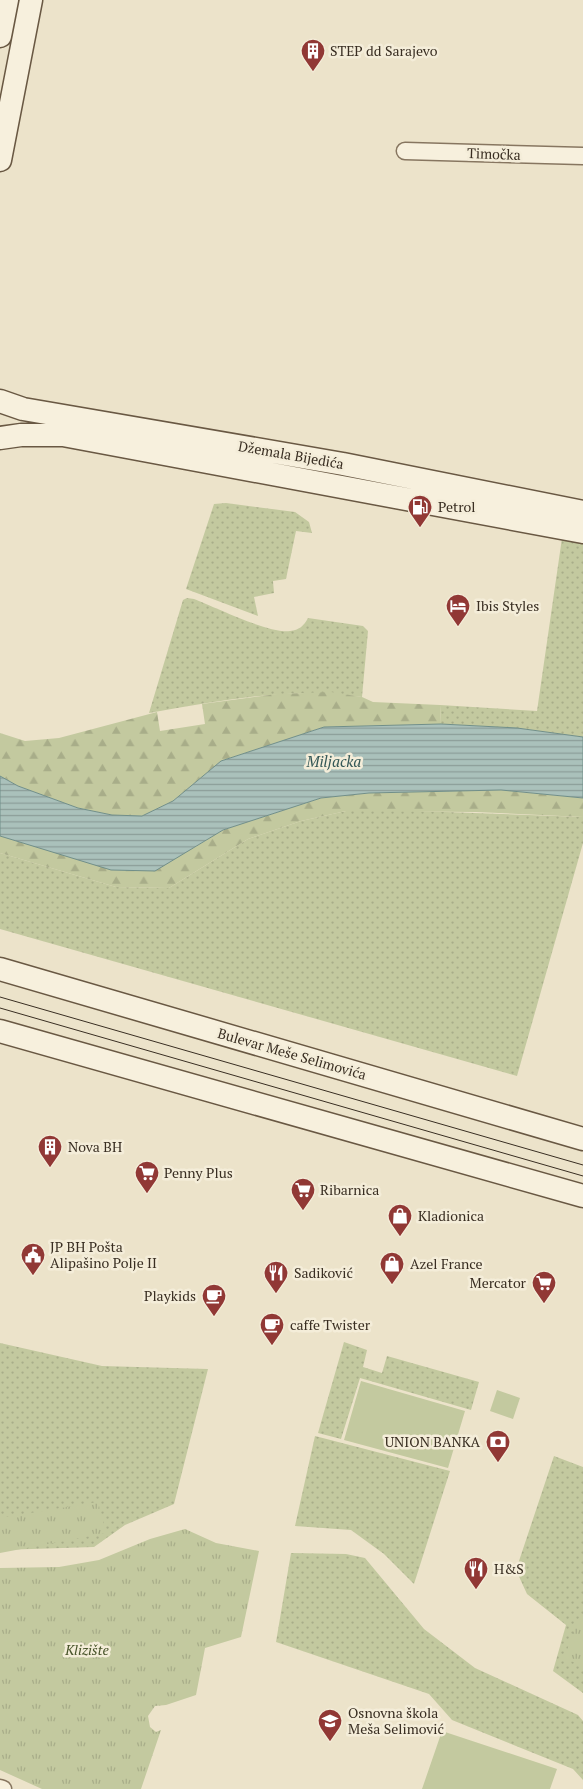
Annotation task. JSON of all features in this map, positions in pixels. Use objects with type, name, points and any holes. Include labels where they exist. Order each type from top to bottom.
[{"type":"main road","points":[[0,36],[7,0]]},
{"type":"main road","points":[[0,160],[31,0]]},
{"type":"main road","name":"Džemala Bijedića","points":[[0,401],[23,410],[343,464],[583,512]]},
{"type":"main road","name":"Džemala Bijedića","points":[[0,438],[20,434],[63,435],[583,532]]},
{"type":"main road","name":"Bulevar Meše Selimovića","points":[[0,969],[583,1139]]},
{"type":"main road","points":[[0,1031],[583,1196]]},
{"type":"street","name":"Timočka","points":[[405,151],[583,156]]},
{"type":"green space","points":[[226,503],[295,512],[309,522],[312,533],[296,531],[286,579],[273,581],[274,593],[254,597],[258,616],[186,589],[214,504]]},
{"type":"green space","points":[[562,538],[583,542],[583,737],[517,728],[441,724],[440,705],[537,711]]},
{"type":"green space","points":[[187,598],[194,599],[256,624],[281,631],[299,629],[308,618],[363,626],[368,631],[362,697],[309,693],[255,696],[149,713],[183,600]]},
{"type":"green space","points":[[331,692],[362,697],[373,702],[440,705],[441,724],[324,727],[221,761],[173,801],[142,816],[112,815],[78,808],[18,786],[0,776],[0,733],[25,741],[59,738],[157,712],[160,731],[205,724],[202,704],[277,694]]},
{"type":"green space","points":[[501,790],[583,798],[583,817],[476,812],[346,811],[301,821],[248,839],[169,888],[116,887],[0,853],[0,836],[53,851],[192,849],[223,830],[321,798],[369,793]]},
{"type":"green space","points":[[389,810],[583,817],[583,843],[517,1076],[0,929],[0,853],[116,887],[169,888],[248,839],[301,821],[346,811]]},
{"type":"green space","points":[[344,1342],[367,1350],[363,1367],[382,1373],[387,1356],[479,1382],[471,1410],[360,1378],[341,1439],[318,1433]]},
{"type":"green space","points":[[0,1343],[102,1366],[208,1369],[174,1504],[125,1525],[94,1547],[0,1550]]},
{"type":"green space","points":[[361,1381],[465,1411],[448,1468],[344,1440]]},
{"type":"green space","points":[[497,1390],[520,1398],[513,1419],[490,1411]]},
{"type":"green space","points":[[315,1436],[450,1471],[414,1584],[384,1554],[351,1530],[295,1526]]},
{"type":"green space","points":[[554,1456],[583,1467],[583,1693],[553,1671],[566,1625],[527,1594],[516,1570]]},
{"type":"green space","points":[[98,1502],[106,1533],[0,1553],[0,1518]]},
{"type":"green space","name":"Klizište","points":[[185,1529],[216,1543],[259,1551],[241,1637],[205,1648],[196,1695],[166,1705],[155,1706],[148,1716],[150,1727],[156,1732],[161,1730],[141,1789],[42,1789],[0,1770],[0,1568],[59,1567],[99,1560],[150,1539]]},
{"type":"green space","points":[[291,1553],[346,1554],[365,1558],[424,1629],[475,1668],[578,1715],[583,1721],[583,1780],[573,1769],[452,1720],[429,1694],[276,1642]]},
{"type":"green space","points":[[579,1618],[583,1619],[583,1666],[564,1658]]},
{"type":"green space","points":[[442,1731],[557,1769],[550,1789],[422,1789]]},
{"type":"water","name":"Miljacka","points":[[441,724],[517,728],[583,737],[583,798],[501,790],[369,793],[321,798],[223,830],[155,871],[111,870],[0,836],[0,776],[18,786],[78,808],[112,815],[142,816],[173,801],[221,761],[324,727]]},
{"type":"tram line","points":[[0,997],[583,1165]]},
{"type":"tram line","points":[[0,1008],[583,1176]]},
{"type":"place","name":"STEP dd Sarajevo","points":[[313,72]]},
{"type":"place","name":"Petrol","points":[[420,528]]},
{"type":"place","name":"Ibis Styles","points":[[458,627]]},
{"type":"place","name":"Nova BH","points":[[50,1168]]},
{"type":"place","name":"Penny Plus","points":[[147,1194]]},
{"type":"place","name":"Ribarnica","points":[[303,1211]]},
{"type":"place","name":"Kladionica","points":[[400,1237]]},
{"type":"place","name":"JP BH Pošta Alipašino Polje II","points":[[33,1276]]},
{"type":"place","name":"Azel France","points":[[392,1285]]},
{"type":"place","name":"Sadiković","points":[[276,1294]]},
{"type":"place","name":"Mercator","points":[[544,1304]]},
{"type":"place","name":"Playkids","points":[[214,1317]]},
{"type":"place","name":"caffe Twister","points":[[272,1346]]},
{"type":"place","name":"UNION BANKA","points":[[498,1463]]},
{"type":"place","name":"H&S","points":[[476,1590]]},
{"type":"place","name":"Osnovna škola Meša Selimović","points":[[330,1742]]}]
